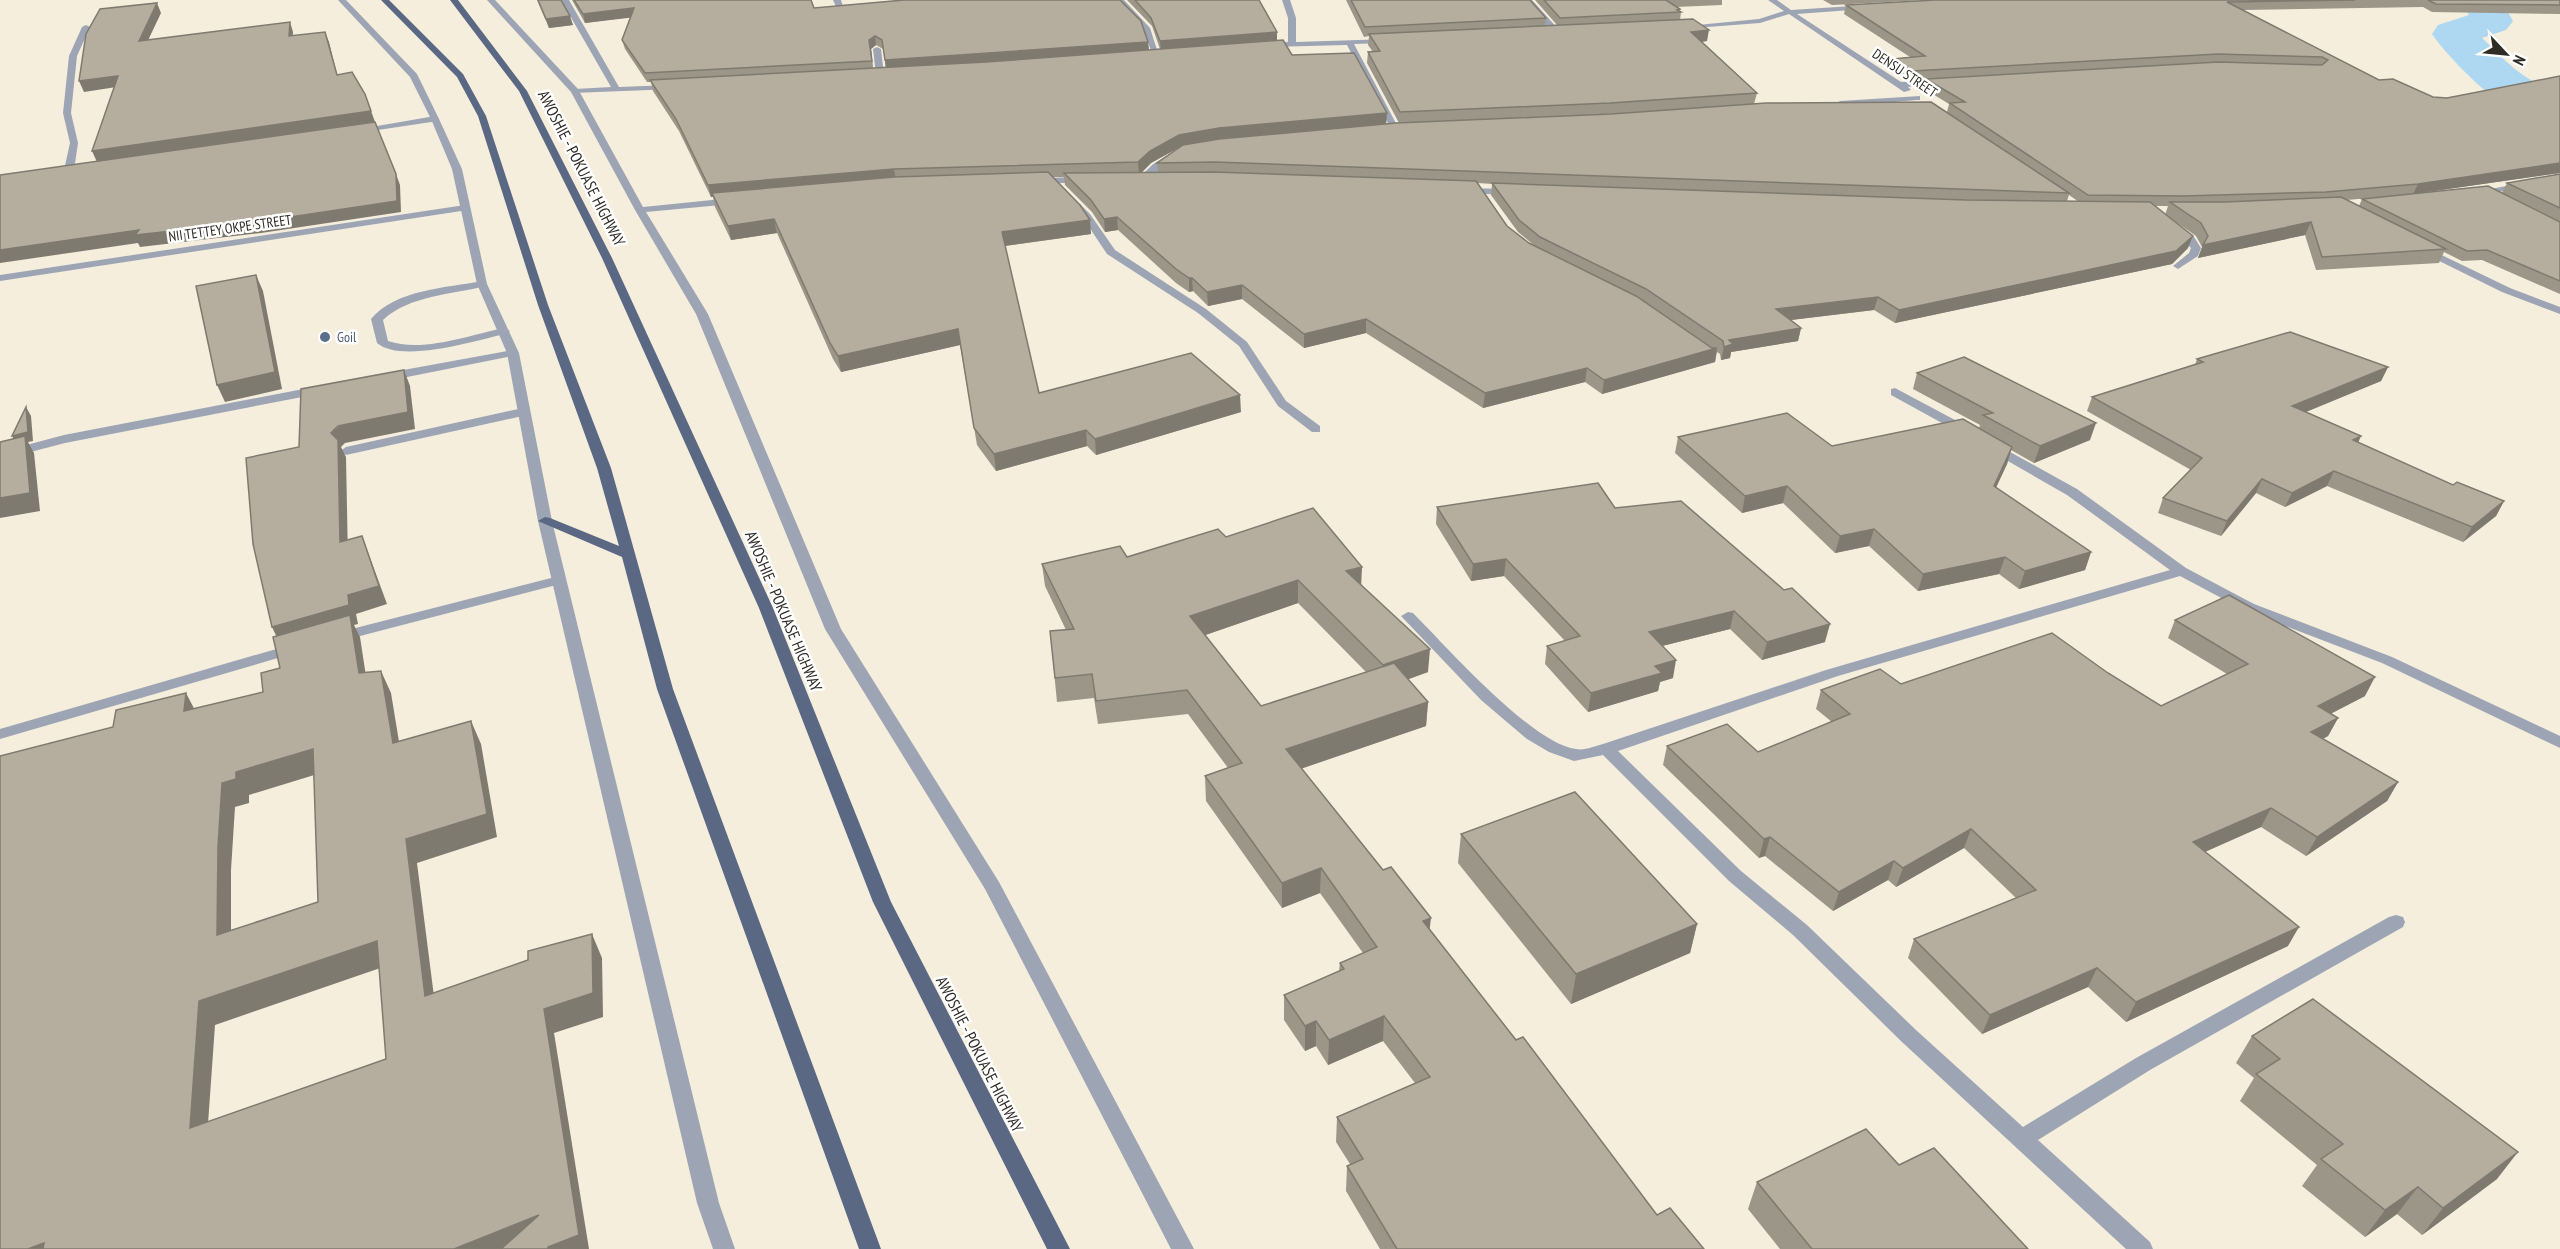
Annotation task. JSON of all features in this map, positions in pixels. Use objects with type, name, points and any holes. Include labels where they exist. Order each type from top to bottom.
[{"type":"main road","points":[[385,0],[460,76],[482,116],[561,356],[604,468],[665,689],[870,1249]]},
{"type":"main road","name":"AWOSHIE - POKUASE HIGHWAY","points":[[454,0],[523,91],[607,258],[766,608],[882,902],[1059,1249]]},
{"type":"main road","points":[[545,521],[628,555]]},
{"type":"street","points":[[342,0],[414,76],[435,119],[456,169],[482,284],[513,353],[545,521],[708,1203],[724,1249]]},
{"type":"street","points":[[491,0],[575,91],[640,210],[702,314],[833,628],[993,887],[1183,1249]]},
{"type":"street","points":[[565,0],[616,89]]},
{"type":"street","points":[[837,0],[842,11]]},
{"type":"street","points":[[1120,0],[1146,28],[1156,54]]},
{"type":"street","points":[[1286,0],[1292,18],[1292,44]]},
{"type":"street","points":[[1528,0],[1557,33]]},
{"type":"street","name":"DENSU STREET","points":[[1772,0],[1920,100],[1835,105]]},
{"type":"street","points":[[1671,27],[1760,21],[1789,12],[1877,6]]},
{"type":"street","points":[[69,170],[74,143],[68,113],[73,56],[86,27]]},
{"type":"street","points":[[1546,34],[1569,32]]},
{"type":"street","points":[[1261,46],[1396,40]]},
{"type":"street","points":[[1349,42],[1395,129]]},
{"type":"street","points":[[877,49],[880,75]]},
{"type":"street","points":[[1145,55],[1166,53]]},
{"type":"street","points":[[869,76],[892,74]]},
{"type":"street","points":[[1899,85],[1956,80]]},
{"type":"street","points":[[575,91],[683,86]]},
{"type":"street","points":[[344,132],[435,119]]},
{"type":"street","points":[[1383,130],[1405,128]]},
{"type":"street","points":[[1143,179],[1166,160],[1187,150]]},
{"type":"street","points":[[57,172],[79,169]]},
{"type":"street","points":[[2464,194],[2488,192],[2560,178]]},
{"type":"street","points":[[1131,180],[1155,179]]},
{"type":"street","points":[[1052,180],[1087,216],[1111,252],[1202,310],[1243,345],[1282,403],[1316,429]]},
{"type":"street","points":[[1029,181],[1096,180]]},
{"type":"street","points":[[1446,189],[1484,195],[1527,192]]},
{"type":"street","points":[[2488,192],[2506,202]]},
{"type":"street","points":[[640,210],[746,200]]},
{"type":"street","name":"NII TETTEY OKPE STREET","points":[[0,278],[465,208]]},
{"type":"street","points":[[2166,222],[2190,239],[2196,248],[2194,255],[2178,266]]},
{"type":"street","points":[[2413,244],[2506,290],[2560,311]]},
{"type":"street","points":[[482,284],[404,302],[384,311],[377,319],[383,343],[392,348],[409,348],[504,331]]},
{"type":"street","points":[[375,379],[513,353]]},
{"type":"street","points":[[0,456],[64,439],[329,388]]},
{"type":"street","points":[[1895,392],[2072,492],[2181,571],[2249,607],[2386,660],[2560,743]]},
{"type":"street","points":[[346,451],[524,412]]},
{"type":"street","points":[[1408,616],[1525,731],[1540,742],[1576,756],[1606,749],[1832,673],[2181,571]]},
{"type":"street","points":[[0,734],[406,617],[559,580]]},
{"type":"street","points":[[1606,749],[1735,876],[1800,930],[2021,1139],[2142,1249]]},
{"type":"street","points":[[2021,1139],[2143,1064],[2396,922]]},
{"type":"building","points":[[538,0],[561,0],[570,16],[546,19]]},
{"type":"building","points":[[574,0],[811,0],[814,8],[904,0],[1120,0],[1141,21],[1148,42],[885,60],[882,40],[875,36],[869,40],[872,61],[645,73],[622,40],[634,8],[583,14]]},
{"type":"building","points":[[1135,0],[1259,0],[1277,32],[1160,41],[1151,18]]},
{"type":"building","points":[[1351,0],[1530,0],[1546,18],[1365,27]]},
{"type":"building","points":[[1544,0],[1666,0],[1681,12],[1560,18]]},
{"type":"building","points":[[1935,0],[2355,0],[2227,2],[2379,80],[2393,79],[2433,97],[2447,98],[2560,76],[2560,163],[2418,184],[2326,192],[2183,196],[2088,195],[1950,103],[1965,102],[1926,79],[2218,62],[2322,65],[2328,60],[2322,57],[2218,54],[1912,71],[1892,59],[1925,56],[1846,5]]},
{"type":"building","points":[[2428,0],[2560,0],[2560,5],[2436,4]]},
{"type":"building","points":[[157,3],[139,41],[290,22],[289,36],[325,32],[337,75],[352,72],[365,94],[371,111],[92,151],[118,76],[79,81],[86,34],[100,9]]},
{"type":"building","points":[[1693,19],[1709,30],[1691,32],[1757,93],[1610,103],[1400,112],[1368,52],[1380,51],[1369,34]]},
{"type":"building","points":[[1283,40],[1292,55],[1354,53],[1387,113],[1219,128],[1179,135],[1150,151],[1138,162],[894,169],[708,185],[676,119],[650,80],[986,62]]},
{"type":"building","points":[[1931,102],[2069,193],[1214,162],[1157,163],[1183,145],[1219,139],[1396,123],[1611,114],[1766,103]]},
{"type":"building","points":[[375,122],[396,174],[397,201],[257,222],[135,235],[139,230],[0,250],[0,175]]},
{"type":"building","points":[[1048,172],[1080,205],[1090,220],[1002,232],[1039,393],[1191,353],[1240,395],[1095,439],[1086,430],[994,454],[974,428],[958,329],[838,356],[774,219],[728,226],[712,193],[894,177]]},
{"type":"building","points":[[1214,172],[1476,181],[1507,226],[1529,243],[1636,296],[1712,348],[1717,348],[1604,380],[1587,368],[1485,393],[1366,319],[1304,334],[1242,285],[1207,292],[1192,278],[1176,269],[1117,217],[1104,219],[1091,200],[1064,173]]},
{"type":"building","points":[[2560,174],[2560,208],[2507,183]]},
{"type":"building","points":[[1492,183],[1966,200],[2150,202],[2193,236],[2176,251],[1899,310],[1878,297],[1776,309],[1801,328],[1729,340],[1733,344],[1724,347],[1723,341],[1646,289],[1540,237],[1519,220]]},
{"type":"building","points":[[2488,186],[2560,222],[2560,281],[2487,250],[2467,251],[2362,199]]},
{"type":"building","points":[[2341,197],[2446,249],[2322,257],[2311,222],[2203,245],[2208,236],[2201,223],[2170,202],[2225,202]]},
{"type":"building","points":[[256,275],[275,372],[217,385],[196,286]]},
{"type":"building","points":[[2290,332],[2388,367],[2292,406],[2361,436],[2353,440],[2453,485],[2457,482],[2504,501],[2472,527],[2334,471],[2292,493],[2262,479],[2227,521],[2163,498],[2202,458],[2092,397],[2203,362],[2197,359]]},
{"type":"building","points":[[1964,357],[2096,423],[2040,446],[1983,415],[1993,413],[1917,373]]},
{"type":"building","points":[[404,370],[408,412],[338,426],[331,433],[338,440],[340,542],[362,536],[379,586],[348,595],[349,605],[272,627],[253,544],[246,458],[299,447],[301,389]]},
{"type":"building","points":[[26,407],[28,432],[12,436]]},
{"type":"building","points":[[1787,413],[1832,446],[1963,419],[2012,447],[1994,486],[2091,552],[2025,571],[2005,557],[1923,574],[1874,529],[1840,536],[1787,486],[1745,496],[1678,437]]},
{"type":"building","points":[[25,436],[30,493],[0,498],[0,442]]},
{"type":"building","points":[[1598,483],[1615,508],[1681,501],[1784,590],[1792,588],[1830,624],[1767,642],[1734,611],[1649,632],[1676,660],[1655,666],[1662,673],[1591,693],[1547,646],[1580,636],[1506,559],[1473,564],[1437,507]]},
{"type":"building","points":[[1313,508],[1362,567],[1346,571],[1430,649],[1383,665],[1298,580],[1190,616],[1261,706],[1394,663],[1428,702],[1286,749],[1383,870],[1391,867],[1431,918],[1423,921],[1516,1040],[1523,1037],[1657,1215],[1670,1208],[1704,1249],[1397,1249],[1347,1166],[1363,1159],[1337,1117],[1430,1077],[1384,1016],[1329,1040],[1316,1021],[1305,1026],[1284,995],[1344,969],[1340,963],[1377,947],[1321,868],[1282,883],[1205,776],[1242,763],[1187,690],[1096,701],[1092,674],[1055,678],[1050,631],[1074,629],[1042,564],[1120,546],[1127,557],[1218,529],[1226,537]]},
{"type":"building","points":[[2229,595],[2375,677],[2318,706],[2338,718],[2311,732],[2398,782],[2317,837],[2271,808],[2193,842],[2299,927],[2136,1002],[2097,968],[1990,1015],[1914,939],[2036,890],[1971,829],[1903,868],[1894,861],[1839,892],[1770,837],[1764,839],[1667,746],[1727,724],[1758,752],[1850,714],[1821,690],[1880,669],[1901,684],[2052,633],[2108,673],[2161,706],[2248,664],[2175,620]]},
{"type":"building","points":[[350,615],[359,673],[381,671],[393,743],[471,721],[487,814],[406,839],[425,996],[528,960],[528,951],[592,934],[593,993],[544,1009],[579,1235],[548,1247],[548,1249],[501,1249],[539,1215],[454,1249],[43,1249],[44,1243],[28,1249],[0,1249],[0,756],[113,727],[116,710],[186,693],[184,711],[263,692],[261,673],[280,668],[273,637]],"holes":[[[313,749],[318,902],[217,935],[218,847],[222,783],[236,779],[236,772]],[[377,941],[386,1059],[190,1128],[199,1001]]]},
{"type":"building","points":[[1575,792],[1697,924],[1576,974],[1461,834]]},
{"type":"building","points":[[2313,999],[2518,1152],[2443,1208],[2418,1187],[2385,1210],[2321,1159],[2343,1144],[2256,1074],[2280,1059],[2252,1036]]},
{"type":"building","points":[[1866,1129],[1899,1165],[1934,1148],[2028,1249],[1812,1249],[1757,1182]]},
{"type":"waterway","points":[[2481,0],[2492,21],[2453,34],[2497,77],[2529,100],[2560,104]]},
{"type":"place","name":"Goil","points":[[325,337]]}]
